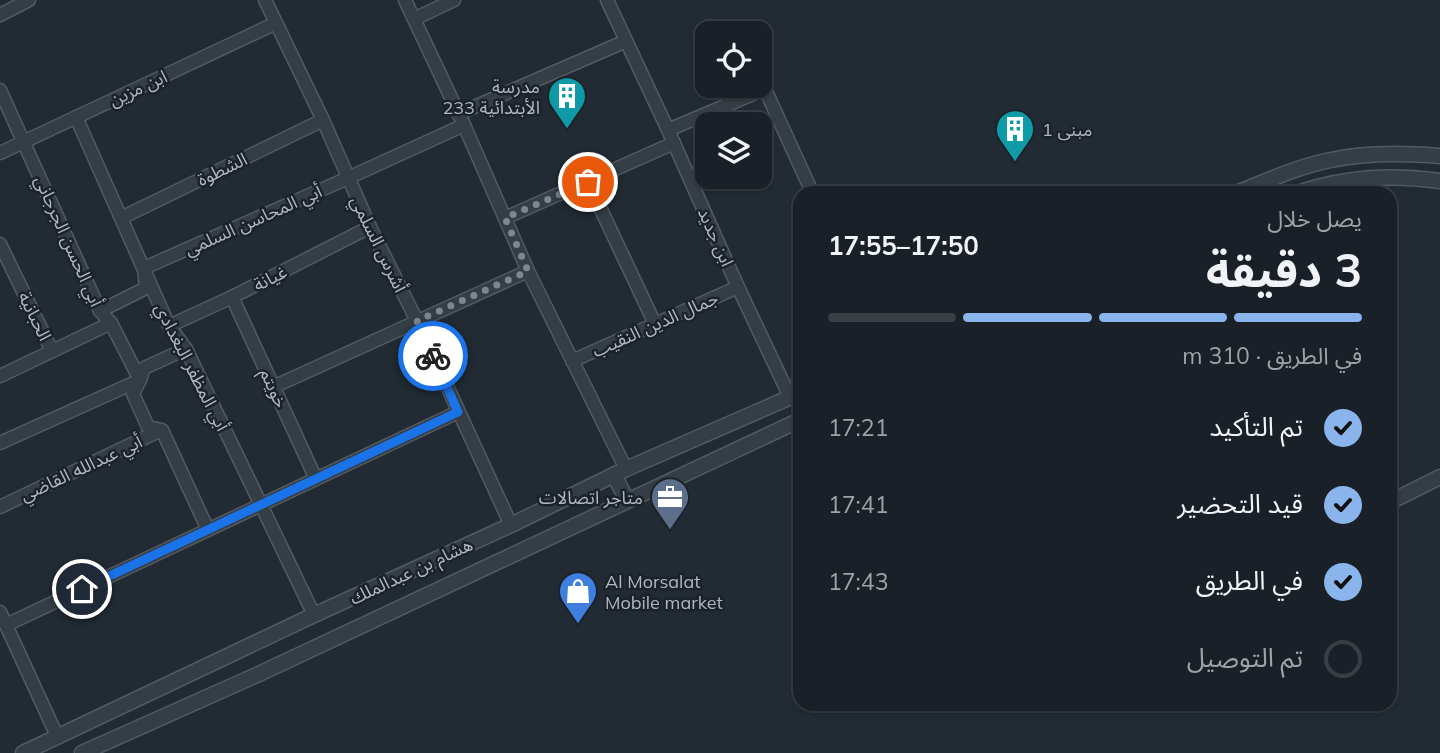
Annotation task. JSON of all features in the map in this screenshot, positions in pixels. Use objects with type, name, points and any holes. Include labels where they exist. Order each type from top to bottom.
[{"type":"street","points":[[0,15],[28,0]]},
{"type":"street","name":"أشرس السلمي","points":[[265,0],[511,525]]},
{"type":"street","points":[[405,0],[528,271],[572,361],[620,472],[627,500]]},
{"type":"street","points":[[414,19],[454,0]]},
{"type":"street","name":"ابن جديد","points":[[607,0],[790,397]]},
{"type":"street","name":"ابن مزين","points":[[0,153],[276,23]]},
{"type":"street","name":"أبي المحاسن السلمي","points":[[144,268],[348,178],[461,119],[626,41]]},
{"type":"street","points":[[668,130],[765,89],[809,186]]},
{"type":"street","name":"أبي الحسن الجرجاني","points":[[0,90],[100,311],[111,323],[140,380],[133,394],[148,427],[162,430],[208,530]]},
{"type":"street","name":"أبي المظفر البغدادي","points":[[76,117],[169,326],[186,349],[314,615]]},
{"type":"street","name":"الشطوة","points":[[121,218],[323,120]]},
{"type":"street","points":[[505,218],[674,143]]},
{"type":"street","points":[[1254,186],[1298,169],[1360,155],[1401,153],[1440,156]]},
{"type":"street","points":[[1320,186],[1350,179],[1384,177],[1440,181]]},
{"type":"street","points":[[588,182],[655,324]]},
{"type":"street","name":"غيانة","points":[[169,326],[370,227]]},
{"type":"street","name":"الحبانية","points":[[0,243],[5,266],[52,351]]},
{"type":"street","points":[[100,311],[146,288],[144,268]]},
{"type":"street","points":[[273,387],[528,271]]},
{"type":"street","name":"جمال الدين النقيب","points":[[572,361],[738,287]]},
{"type":"street","name":"خويتم","points":[[232,297],[316,479]]},
{"type":"street","points":[[0,376],[111,323]]},
{"type":"street","points":[[0,443],[140,380],[144,368],[186,349]]},
{"type":"street","name":"هشام بن عبدالملك","points":[[23,753],[620,472],[790,397]]},
{"type":"street","points":[[6,625],[458,412]]},
{"type":"street","name":"هشام بن عبدالملك","points":[[82,753],[261,673],[793,423]]},
{"type":"street","name":"أبي عبدالله القاضي","points":[[0,507],[162,430]]},
{"type":"street","points":[[1397,498],[1440,477]]},
{"type":"street","points":[[1397,504],[1440,483]]},
{"type":"street","points":[[0,612],[57,736]]},
{"type":"way so far","points":[[433,356],[417,321],[528,271],[505,218],[588,182]]},
{"type":"place","name":"مدرسة الأبتدائية 233","points":[[567,130]]},
{"type":"place","name":"مبنى 1","points":[[1015,163]]},
{"type":"place","name":"متاجر اتصالات","points":[[670,531]]},
{"type":"place","name":"Al Morsalat Mobile market","points":[[578,625]]},
{"type":"route","points":[[82,589],[458,412],[433,356]]}]
